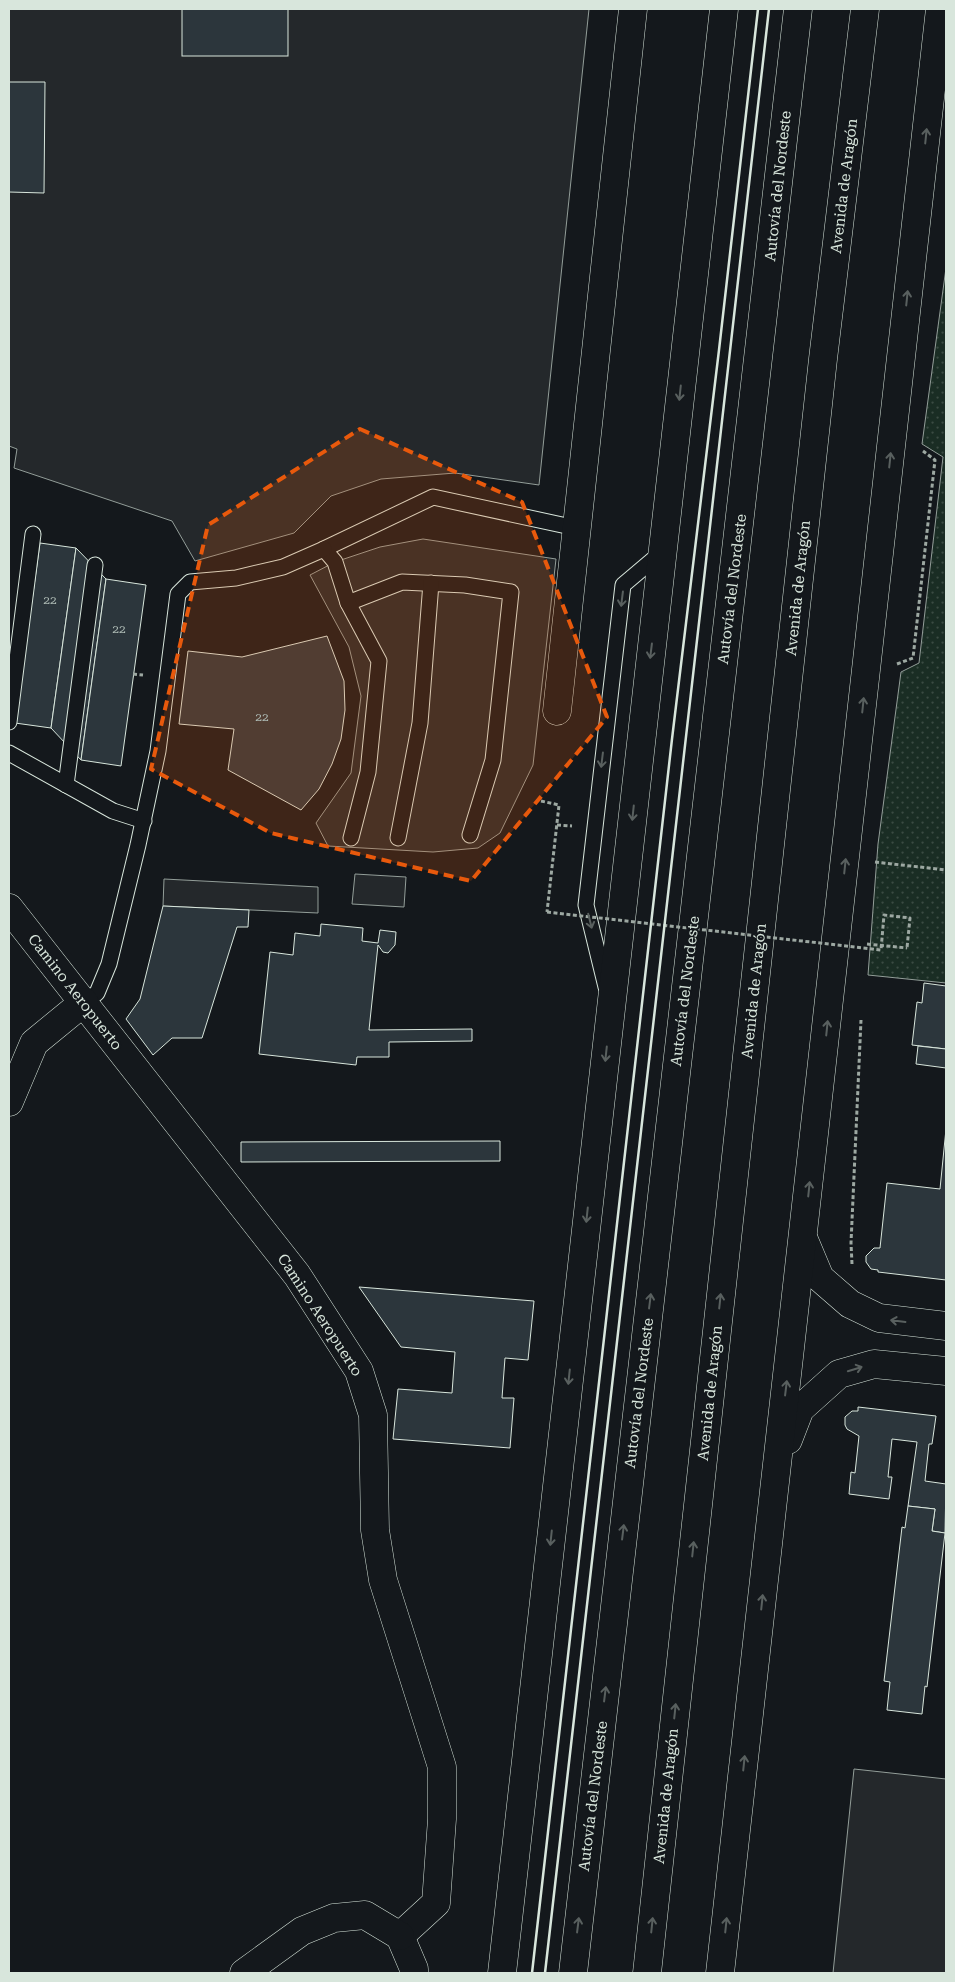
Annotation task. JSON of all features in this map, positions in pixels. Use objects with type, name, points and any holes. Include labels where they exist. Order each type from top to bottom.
[{"type":"main road","points":[[557,711],[633,9]]},
{"type":"main road","points":[[686,345],[706,9]]},
{"type":"main road","points":[[502,1973],[724,9]]},
{"type":"main road","name":"Autovía del Nordeste","points":[[573,1973],[798,9]]},
{"type":"main road","name":"Avenida de Aragón","points":[[647,1973],[823,359],[865,9]]},
{"type":"main road","points":[[720,1973],[941,36],[940,9]]},
{"type":"main road","name":"Camino Aeropuerto","points":[[9,908],[297,1275],[359,1371],[372,1415],[375,1530],[383,1580],[442,1767],[442,1819],[436,1903],[400,1936]]},
{"type":"main road","points":[[9,1102],[34,1043],[84,1002]]},
{"type":"main road","points":[[803,1238],[820,1278],[850,1304],[879,1318],[946,1326]]},
{"type":"main road","points":[[776,1472],[800,1409],[839,1374],[874,1364],[946,1372]]},
{"type":"main road","points":[[244,1973],[302,1931],[334,1918],[366,1915],[400,1936],[414,1973]]},
{"type":"lane","points":[[84,1002],[97,993],[109,964],[144,821],[158,751],[178,594],[190,582],[236,578],[283,567],[433,496],[576,528]]},
{"type":"lane","points":[[9,722],[33,534]]},
{"type":"lane","points":[[324,549],[335,562],[348,603],[379,661],[368,772],[351,838]]},
{"type":"lane","points":[[611,1005],[586,905],[588,880],[623,585],[663,551]]},
{"type":"lane","points":[[66,785],[94,565]]},
{"type":"lane","points":[[348,603],[402,582],[465,585],[511,592],[493,760],[470,835]]},
{"type":"lane","points":[[398,838],[420,723],[431,583]]},
{"type":"lane","points":[[9,753],[113,811],[144,821]]},
{"type":"path","points":[[541,801],[559,805],[547,912],[881,950],[884,915],[910,918],[906,948],[864,943]]},
{"type":"path","points":[[871,862],[946,870]]},
{"type":"path","points":[[851,1243],[852,1263],[858,1271]]},
{"type":"highlighted area","points":[[360,429],[522,502],[607,717],[471,881],[271,833],[151,769],[208,525]]},
{"type":"green space","points":[[946,268],[946,983],[868,975],[878,844],[901,672],[919,663],[943,457],[922,444]]},
{"type":"shaded area","points":[[9,9],[589,9],[539,485],[455,473],[381,479],[331,496],[294,533],[195,561],[172,521],[14,468],[17,449],[9,446]]},
{"type":"shaded area","points":[[423,539],[556,559],[533,765],[500,833],[478,848],[433,852],[328,846],[316,823],[351,773],[361,696],[349,647],[310,575],[335,562],[380,547]]},
{"type":"shaded area","points":[[355,874],[406,877],[404,907],[352,904]]},
{"type":"shaded area","points":[[164,879],[318,887],[318,913],[163,906]]},
{"type":"shaded area","points":[[854,1769],[946,1779],[946,1973],[833,1973]]},
{"type":"building","points":[[182,9],[288,9],[288,56],[182,56]]},
{"type":"building","points":[[9,82],[45,82],[44,193],[9,192]]},
{"type":"building","points":[[40,543],[76,548],[51,728],[15,723]]},
{"type":"building","points":[[76,548],[106,579],[81,760],[51,728]]},
{"type":"building","points":[[106,579],[146,585],[121,766],[81,760]]},
{"type":"building","points":[[327,636],[344,681],[345,710],[341,739],[332,764],[319,789],[301,810],[228,770],[234,729],[179,724],[188,651],[242,657]]},
{"type":"building","points":[[163,906],[249,910],[248,927],[237,927],[202,1038],[172,1038],[153,1055],[126,1019],[140,999]]},
{"type":"building","points":[[321,924],[363,928],[362,941],[378,943],[380,930],[396,932],[395,945],[388,953],[383,952],[378,945],[369,1030],[472,1029],[472,1041],[389,1042],[389,1057],[357,1057],[356,1065],[259,1054],[270,952],[293,955],[295,933],[320,936]]},
{"type":"building","points":[[924,983],[946,986],[946,1049],[912,1045],[917,1002],[922,1003]]},
{"type":"building","points":[[918,1046],[946,1049],[946,1068],[916,1064]]},
{"type":"building","points":[[946,1129],[946,1280],[878,1272],[878,1270],[871,1269],[866,1262],[866,1256],[874,1248],[880,1248],[887,1183],[940,1189]]},
{"type":"building","points":[[500,1141],[500,1161],[241,1162],[241,1142]]},
{"type":"building","points":[[359,1287],[534,1301],[528,1360],[505,1358],[502,1398],[514,1398],[510,1448],[393,1439],[398,1389],[452,1393],[455,1352],[401,1347]]},
{"type":"building","points":[[858,1407],[936,1416],[932,1444],[929,1444],[925,1481],[946,1484],[945,1533],[932,1531],[935,1509],[908,1506],[917,1442],[892,1439],[888,1477],[892,1477],[889,1499],[849,1494],[851,1472],[855,1473],[859,1436],[847,1429],[845,1417],[852,1411],[858,1411]]},
{"type":"building","points":[[908,1506],[935,1509],[932,1531],[945,1533],[927,1687],[925,1686],[922,1714],[887,1710],[890,1682],[884,1681],[902,1527],[905,1528]]},
{"type":"wall","points":[[532,1973],[672,739],[758,9]]},
{"type":"wall","points":[[545,1973],[769,9]]}]
